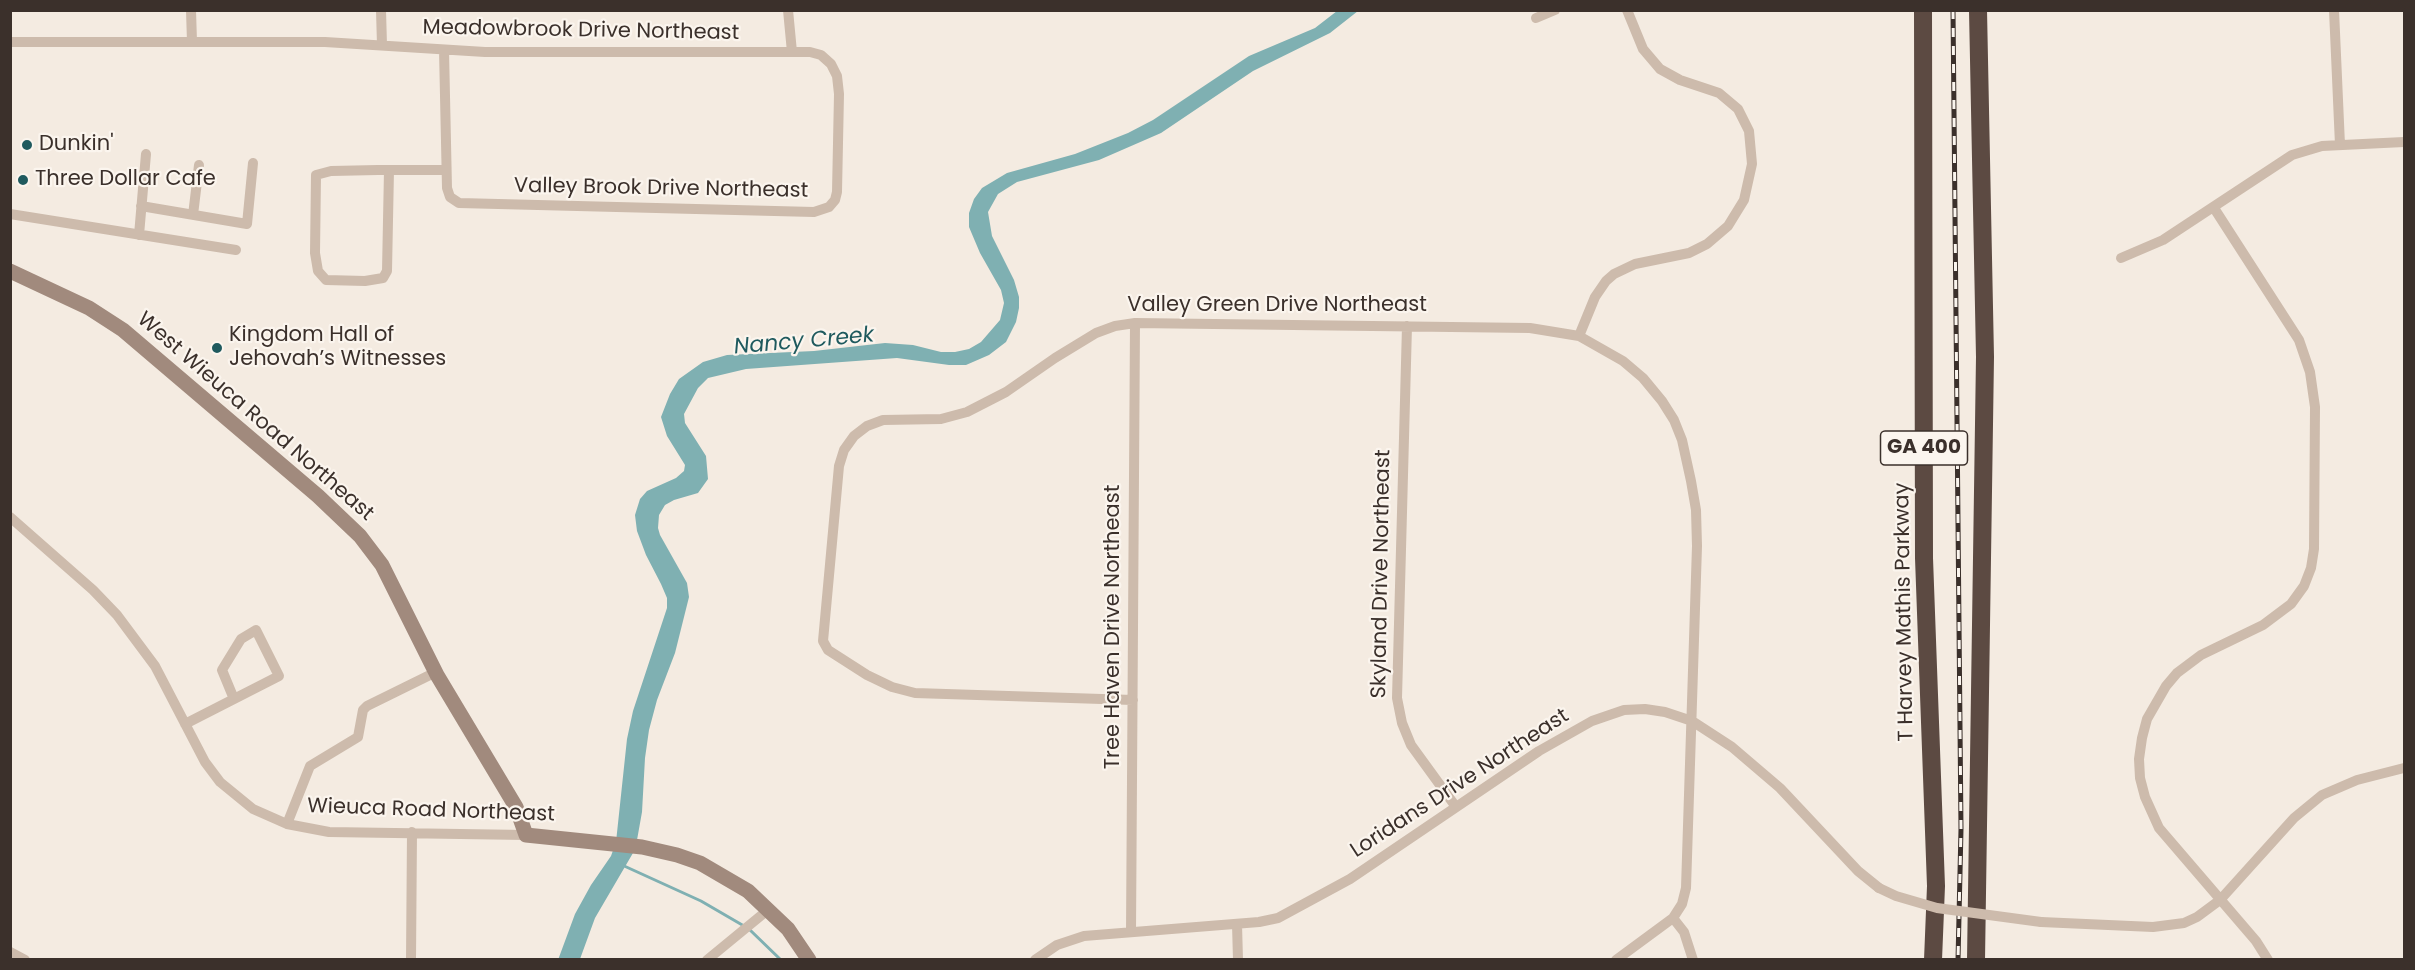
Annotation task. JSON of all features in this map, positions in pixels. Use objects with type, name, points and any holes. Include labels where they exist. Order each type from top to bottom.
[{"type":"highway","name":"T Harvey Mathis Parkway","points":[[1923,10],[1924,546],[1935,886],[1933,960]]},
{"type":"highway","name":"GA 400","points":[[1976,960],[1984,368],[1978,10]]},
{"type":"street","points":[[191,10],[192,42]]},
{"type":"street","points":[[381,10],[382,45]]},
{"type":"street","points":[[788,10],[792,52]]},
{"type":"street","points":[[1536,18],[1555,10]]},
{"type":"street","points":[[1579,336],[1595,297],[1606,280],[1614,274],[1635,264],[1689,253],[1707,244],[1728,226],[1744,200],[1752,164],[1749,130],[1738,109],[1719,93],[1680,80],[1660,69],[1643,49],[1626,10]]},
{"type":"street","points":[[2334,10],[2340,145]]},
{"type":"street","name":"Meadowbrook Drive Northeast","points":[[10,42],[326,42],[444,50],[792,52]]},
{"type":"street","name":"Valley Brook Drive Northeast","points":[[444,50],[447,188],[450,197],[465,205],[822,211],[835,200],[837,192],[839,93],[837,76],[831,64],[821,55],[810,52],[792,52]]},
{"type":"street","points":[[2121,258],[2163,240],[2292,155],[2310,148],[2404,142]]},
{"type":"street","points":[[139,235],[146,154]]},
{"type":"street","points":[[141,206],[247,224],[253,163]]},
{"type":"street","points":[[193,215],[199,165]]},
{"type":"street","points":[[389,170],[387,271],[384,278],[365,282],[326,280],[318,271],[315,253],[316,175],[331,171],[389,170],[446,170]]},
{"type":"street","points":[[2214,208],[2299,340],[2310,372],[2315,407],[2314,549],[2311,568],[2304,585],[2291,604],[2274,619],[2201,655],[2177,673],[2155,702],[2142,738],[2140,778],[2151,815],[2167,840],[2256,941],[2268,960]]},
{"type":"street","points":[[10,214],[236,250]]},
{"type":"street","name":"West Wieuca Road Northeast","points":[[10,271],[89,308],[123,330],[318,496],[372,549],[436,672],[516,807],[526,835]]},
{"type":"street","name":"Valley Green Drive Northeast","points":[[1132,700],[915,693],[892,687],[867,675],[828,650],[823,642],[839,465],[844,450],[854,436],[867,426],[883,420],[941,419],[967,412],[1006,392],[1096,333],[1115,326],[1135,323],[1530,327],[1579,336],[1623,361],[1643,378],[1662,401],[1674,420],[1682,440],[1694,500],[1697,546],[1686,888],[1682,904],[1673,918]]},
{"type":"street","name":"Tree Haven Drive Northeast","points":[[1131,932],[1135,323]]},
{"type":"street","name":"Skyland Drive Northeast","points":[[1407,326],[1396,698],[1402,723],[1411,745],[1456,807]]},
{"type":"street","name":"Wieuca Road Northeast","points":[[10,517],[85,582],[116,613],[154,666],[205,762],[220,782],[254,809],[287,824],[329,832],[526,835],[642,847],[668,853],[700,863],[748,891],[763,913],[788,929],[809,960]]},
{"type":"street","points":[[185,724],[234,699],[279,676],[256,630],[241,639],[222,670],[234,699]]},
{"type":"street","points":[[287,824],[310,766],[358,736],[363,710],[436,672]]},
{"type":"street","name":"Loridans Drive Northeast","points":[[1035,960],[1057,945],[1084,936],[1259,922],[1288,913],[1350,879],[1539,751],[1604,715],[1624,710],[1645,709],[1665,712],[1692,721],[1760,769],[1812,820],[1858,871],[1879,888],[1896,896],[1937,908],[2041,922],[2138,927],[2169,926],[2197,917],[2220,900],[2308,806],[2340,786],[2404,768]]},
{"type":"street","points":[[411,960],[412,832]]},
{"type":"street","points":[[707,960],[763,913]]},
{"type":"street","points":[[1616,960],[1673,918],[1684,932],[1693,960]]},
{"type":"street","points":[[1237,924],[1238,960]]},
{"type":"street","points":[[10,951],[25,960]]},
{"type":"water","points":[[1337,11],[1358,11],[1330,33],[1253,71],[1161,133],[1099,160],[1017,182],[998,194],[988,212],[992,236],[1014,280],[1019,297],[1019,308],[1016,322],[1006,342],[989,355],[966,365],[897,358],[746,369],[708,378],[698,388],[684,414],[685,423],[706,456],[708,479],[698,493],[665,505],[659,515],[660,535],[687,583],[689,597],[675,653],[657,700],[649,730],[642,812],[637,840],[633,853],[595,918],[580,959],[558,960],[575,914],[611,856],[616,842],[627,739],[633,711],[667,608],[667,598],[637,531],[635,515],[640,499],[647,491],[676,478],[684,471],[685,465],[667,436],[661,417],[679,379],[703,362],[727,355],[814,351],[885,343],[913,345],[941,352],[969,349],[981,342],[1000,320],[1004,303],[1001,290],[980,253],[969,227],[969,213],[974,199],[982,188],[1007,173],[1075,154],[1128,133],[1153,120],[1249,56],[1315,28]]},
{"type":"waterway","points":[[622,865],[701,901],[744,926]]},
{"type":"waterway","points":[[750,930],[781,960]]},
{"type":"railway","points":[[1953,10],[1961,829],[1958,960]]},
{"type":"place","name":"Dunkin'","points":[[27,145]]},
{"type":"place","name":"Three Dollar Cafe","points":[[23,180]]},
{"type":"place","name":"Kingdom Hall of Jehovah’s Witnesses","points":[[217,348]]},
{"type":"water label","name":"Nancy Creek","points":[[804,342]]}]
